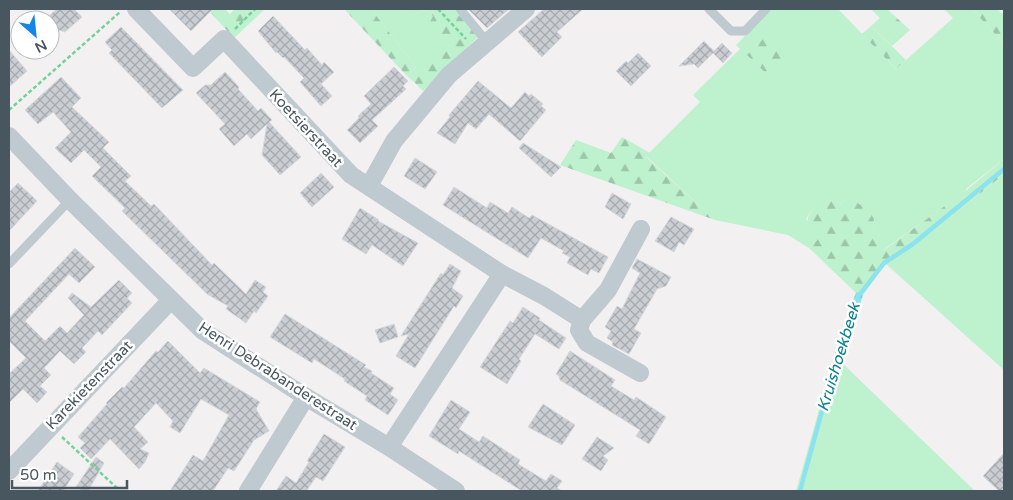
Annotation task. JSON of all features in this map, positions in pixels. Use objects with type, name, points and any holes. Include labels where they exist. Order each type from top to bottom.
[{"type":"street","points":[[136,9],[192,68],[224,39]]},
{"type":"street","points":[[369,186],[394,141],[449,75],[526,9]]},
{"type":"street","name":"Koetsierstraat","points":[[224,39],[350,175],[502,274],[544,296],[582,320]]},
{"type":"street","name":"Henri Debrabanderestraat","points":[[11,145],[70,200],[203,331],[456,491]]},
{"type":"street","points":[[640,230],[608,290],[582,320],[579,330],[587,343],[640,374]]},
{"type":"street","points":[[389,447],[502,274]]},
{"type":"street","name":"Karekietenstraat","points":[[9,471],[171,300]]},
{"type":"street","points":[[248,491],[306,397]]},
{"type":"lane","points":[[460,9],[483,46]]},
{"type":"lane","points":[[709,9],[731,31],[744,31],[766,9]]},
{"type":"lane","points":[[9,264],[70,200]]},
{"type":"path","points":[[9,110],[124,9]]},
{"type":"path","points":[[224,39],[255,9]]},
{"type":"path","points":[[438,9],[483,46]]},
{"type":"path","points":[[50,426],[118,491]]},
{"type":"green space","points":[[207,9],[225,9],[230,14],[235,9],[265,9],[234,38]]},
{"type":"green space","points":[[344,9],[371,9],[416,67],[407,76]]},
{"type":"green space","points":[[371,9],[399,9],[414,15],[421,10],[427,11],[433,16],[431,33],[446,51],[413,81],[407,76],[416,67]]},
{"type":"green space","points":[[399,9],[454,9],[478,37],[423,91],[413,81],[445,51],[428,26],[433,16],[427,11],[421,10],[414,15]]},
{"type":"green space","points":[[771,9],[838,9],[896,69],[953,18],[944,9],[972,9],[1004,44],[1004,159],[967,188],[964,193],[971,201],[1004,174],[1004,370],[886,264],[913,246],[959,200],[952,201],[883,250],[873,228],[874,219],[848,196],[841,204],[829,194],[811,211],[806,219],[818,239],[809,248],[788,235],[715,220],[646,156],[700,102],[693,95],[740,49],[736,45]]},
{"type":"green space","points":[[871,9],[887,9],[910,30],[900,39]]},
{"type":"green space","points":[[972,9],[997,9],[1004,15],[1004,44]]},
{"type":"green space","points":[[880,18],[900,39],[892,46],[871,26]]},
{"type":"green space","points":[[871,26],[906,60],[896,69],[862,34]]},
{"type":"green space","points":[[770,32],[791,53],[767,74],[747,55]]},
{"type":"green space","points":[[622,137],[650,153],[646,157],[715,220],[560,165],[576,140],[611,153]]},
{"type":"green space","points":[[1004,159],[1004,174],[971,201],[963,193]]},
{"type":"green space","points":[[829,193],[841,204],[848,196],[869,211],[874,219],[873,228],[884,250],[953,200],[958,200],[964,207],[886,264],[863,295],[855,292],[809,248],[818,239],[807,228],[808,217],[813,209]]},
{"type":"green space","points":[[834,357],[841,362],[975,491],[796,491]]},
{"type":"water","points":[[856,292],[863,295],[841,362],[834,357]]},
{"type":"building","points":[[74,9],[82,17],[65,32],[60,30],[60,10],[56,10]]},
{"type":"building","points":[[169,9],[213,9],[191,31]]},
{"type":"building","points":[[468,9],[509,9],[487,28]]},
{"type":"building","points":[[544,9],[583,9],[557,32],[562,37],[542,57],[518,32]]},
{"type":"building","points":[[273,16],[305,50],[307,48],[322,65],[324,62],[334,72],[321,84],[332,96],[321,106],[300,82],[304,78],[284,57],[276,53],[258,31]]},
{"type":"building","points":[[121,27],[183,90],[162,108],[109,53],[112,50],[105,42]]},
{"type":"building","points":[[704,41],[714,51],[722,43],[732,53],[723,63],[713,53],[698,68],[694,64],[679,66]]},
{"type":"building","points":[[9,50],[10,60],[18,60],[27,71],[9,87]]},
{"type":"building","points":[[638,53],[651,66],[631,86],[616,71]]},
{"type":"building","points":[[394,67],[408,81],[403,86],[406,89],[372,120],[378,126],[360,143],[347,130],[371,104],[364,96]]},
{"type":"building","points":[[225,72],[258,111],[261,108],[272,120],[269,122],[301,157],[280,175],[262,155],[267,124],[251,139],[247,134],[234,146],[219,129],[225,124],[196,93],[205,85],[211,85]]},
{"type":"building","points":[[61,77],[81,98],[72,107],[109,142],[103,148],[131,176],[125,181],[151,206],[154,204],[212,265],[214,263],[246,294],[255,280],[266,287],[263,292],[268,296],[246,323],[226,309],[228,306],[207,294],[122,211],[125,208],[92,176],[101,167],[84,150],[71,163],[55,148],[71,132],[53,112],[38,124],[25,110]]},
{"type":"building","points":[[478,81],[511,108],[525,92],[529,96],[531,94],[543,104],[541,106],[546,110],[520,141],[489,114],[476,129],[468,123],[455,144],[437,133],[450,117],[449,115]]},
{"type":"building","points":[[523,143],[561,167],[551,177],[519,148]]},
{"type":"building","points":[[415,158],[437,172],[425,189],[404,176]]},
{"type":"building","points":[[321,173],[334,187],[312,207],[300,193]]},
{"type":"building","points":[[18,183],[37,201],[9,231],[9,192]]},
{"type":"building","points":[[454,187],[487,208],[490,202],[508,213],[512,207],[529,218],[532,215],[608,257],[599,273],[591,269],[588,275],[567,263],[570,257],[562,253],[564,251],[541,238],[528,258],[443,205]]},
{"type":"building","points":[[612,193],[631,204],[623,219],[605,207]]},
{"type":"building","points":[[360,208],[378,221],[418,243],[403,266],[372,245],[366,254],[342,239]]},
{"type":"building","points":[[671,217],[694,229],[684,245],[679,242],[674,252],[655,241]]},
{"type":"building","points":[[75,248],[95,267],[79,283],[69,274],[25,321],[45,341],[60,326],[67,333],[84,315],[68,298],[72,293],[91,307],[119,280],[132,293],[127,298],[132,303],[102,335],[98,331],[82,348],[86,352],[74,364],[60,351],[44,368],[51,375],[40,386],[47,392],[37,403],[23,389],[9,403],[9,374],[26,358],[9,341],[9,318]]},
{"type":"building","points":[[637,259],[671,277],[666,286],[657,289],[634,329],[641,333],[629,354],[612,345],[613,342],[607,338],[611,331],[605,327],[617,306],[622,309],[640,273],[632,268]]},
{"type":"building","points":[[450,264],[461,271],[452,288],[463,296],[456,308],[454,306],[415,368],[396,356],[409,334],[401,336],[441,273],[443,275]]},
{"type":"building","points":[[523,307],[566,338],[559,349],[535,334],[519,359],[521,361],[507,384],[480,367],[510,321],[513,323]]},
{"type":"building","points":[[285,314],[366,365],[364,367],[372,371],[371,373],[394,388],[390,394],[398,400],[388,415],[365,400],[367,396],[344,381],[345,379],[314,359],[312,363],[270,337]]},
{"type":"building","points":[[394,324],[398,337],[380,343],[375,330]]},
{"type":"building","points":[[168,341],[200,373],[204,368],[260,402],[256,409],[269,431],[254,440],[234,471],[228,468],[213,491],[170,491],[193,455],[203,461],[229,415],[201,399],[180,433],[170,427],[173,421],[156,403],[134,427],[148,442],[140,449],[149,453],[139,469],[110,439],[91,459],[80,448],[85,443],[78,437],[106,403],[122,387],[124,388],[156,351],[158,352]]},
{"type":"building","points":[[570,351],[615,380],[611,386],[634,400],[636,397],[666,417],[649,444],[636,436],[640,430],[560,380],[556,374]]},
{"type":"building","points":[[451,400],[470,412],[459,429],[479,442],[483,436],[520,460],[518,464],[546,481],[551,474],[562,481],[557,488],[562,491],[522,491],[459,451],[458,454],[429,436]]},
{"type":"building","points":[[543,404],[575,425],[562,445],[528,427]]},
{"type":"building","points":[[324,434],[345,447],[323,481],[316,477],[307,490],[309,491],[276,491],[286,476],[296,483]]},
{"type":"building","points":[[597,437],[614,448],[603,456],[608,460],[601,471],[582,459]]},
{"type":"building","points":[[1004,453],[1004,491],[999,491],[983,476]]},
{"type":"building","points":[[96,457],[104,463],[88,491],[76,487]]},
{"type":"building","points":[[57,462],[74,474],[63,491],[38,491]]},
{"type":"waterway","name":"Kruishoekbeek","points":[[857,298],[884,263],[913,244],[1004,169]]},
{"type":"waterway","name":"Kruishoekbeek","points":[[800,491],[838,353]]}]
